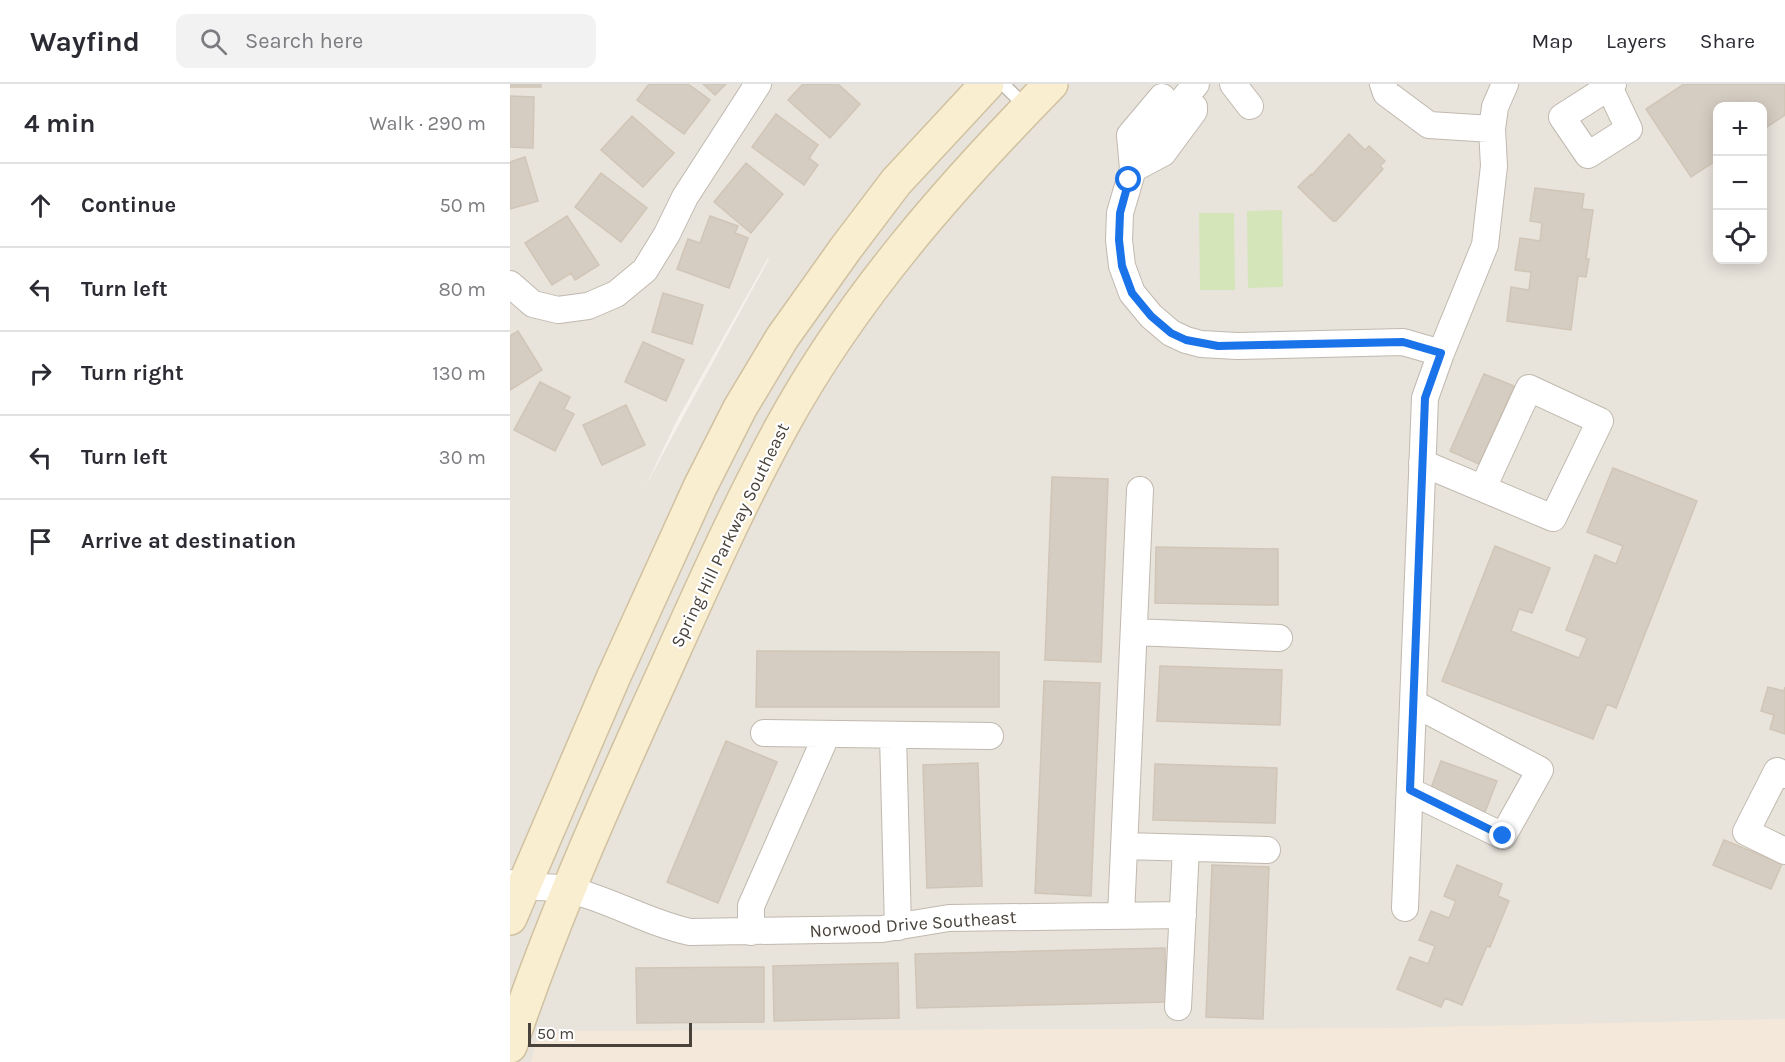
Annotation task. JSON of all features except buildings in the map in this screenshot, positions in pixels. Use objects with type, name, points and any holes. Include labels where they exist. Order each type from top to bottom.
[{"type":"street","points":[[510,284],[533,304],[558,310],[588,306],[623,288],[645,270],[667,234],[685,196],[758,84]]},
{"type":"street","points":[[510,918],[516,885],[700,487],[740,408],[782,338],[846,248],[897,182],[987,84]]},
{"type":"street","name":"Spring Hill Parkway Southeast","points":[[510,1046],[568,889],[697,601],[741,506],[783,424],[849,319],[921,224],[1051,84]]},
{"type":"street","points":[[1233,84],[1250,106]]},
{"type":"street","points":[[1383,84],[1386,93],[1429,124],[1492,129]]},
{"type":"street","points":[[1405,908],[1425,398],[1485,245],[1494,166],[1492,129],[1496,107],[1505,84]]},
{"type":"street","points":[[1133,169],[1164,153],[1194,111],[1194,86],[1166,92],[1130,135],[1133,169],[1120,213],[1119,240],[1122,266],[1132,293],[1151,316],[1171,333],[1186,340],[1218,346],[1403,342],[1441,353]]},
{"type":"street","points":[[1422,463],[1553,518],[1600,421],[1529,388],[1483,488]]},
{"type":"street","points":[[1121,916],[1140,490]]},
{"type":"street","points":[[1134,632],[1279,638]]},
{"type":"street","points":[[1410,790],[1503,836],[1540,770],[1413,703]]},
{"type":"street","points":[[765,734],[990,736]]},
{"type":"street","points":[[751,932],[751,906],[827,734]]},
{"type":"street","points":[[893,735],[898,927]]},
{"type":"street","points":[[1785,775],[1777,771],[1746,832],[1785,851]]},
{"type":"street","points":[[1124,846],[1267,850]]},
{"type":"street","points":[[1178,1007],[1186,848]]},
{"type":"street","name":"Norwood Drive Southeast","points":[[516,885],[568,889],[671,928],[690,932],[882,929],[949,918],[1183,915]]},
{"type":"lane","points":[[1003,84],[1027,108]]},
{"type":"shaded area","points":[[510,84],[1785,84],[1785,1019],[1705,1021],[1614,1062],[540,1031],[531,1062],[510,1062]],"holes":[[[769,259],[645,487],[678,418]]]},
{"type":"shaded area","points":[[1785,1019],[1785,1062],[531,1062],[540,1031],[1387,1028]]},
{"type":"green space","points":[[1282,210],[1283,287],[1248,288],[1247,211]]},
{"type":"green space","points":[[1199,213],[1234,213],[1235,290],[1200,290]]},
{"type":"route","points":[[1129,180],[1120,213],[1119,240],[1122,266],[1132,293],[1151,316],[1171,333],[1186,340],[1218,346],[1403,342],[1441,353],[1425,398],[1410,790],[1503,836]]}]
